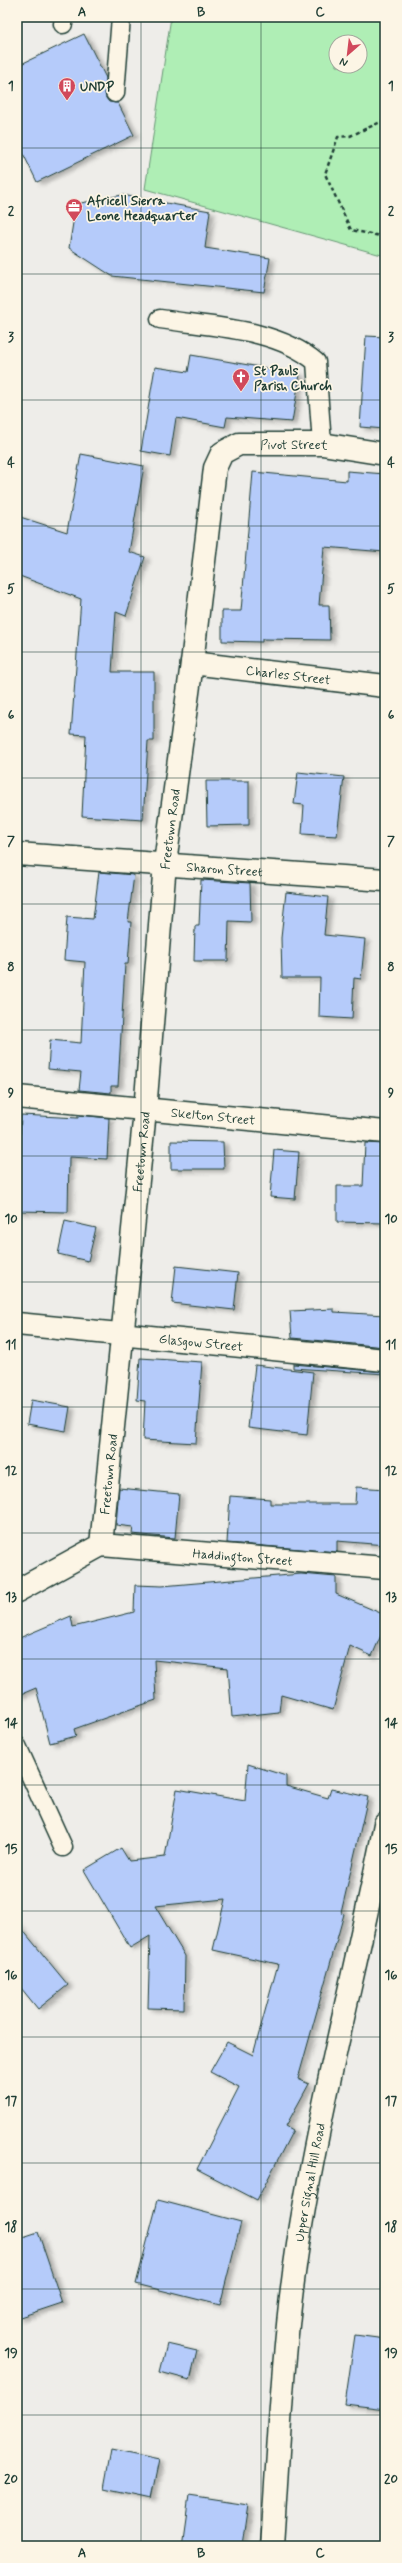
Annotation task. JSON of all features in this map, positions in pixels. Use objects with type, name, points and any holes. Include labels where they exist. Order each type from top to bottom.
[{"type":"street","name":"Pivot Street","points":[[215,468],[222,453],[240,444],[322,444],[385,454]]},
{"type":"street","name":"Freetown Road","points":[[101,1545],[145,1111],[165,863],[192,663],[215,468]]},
{"type":"street","name":"Charles Street","points":[[192,663],[385,686]]},
{"type":"street","name":"Sharon Street","points":[[17,854],[165,863],[385,880]]},
{"type":"street","name":"Skelton Street","points":[[17,1097],[145,1111],[385,1132]]},
{"type":"street","name":"Glasgow Street","points":[[17,1324],[385,1360]]},
{"type":"street","name":"Haddington Street","points":[[101,1545],[385,1568]]},
{"type":"street","points":[[17,1592],[101,1545]]},
{"type":"street","name":"Upper Signal Hill Road","points":[[272,2546],[284,2366],[299,2239],[324,2101],[369,1905],[385,1824]]},
{"type":"lane","points":[[115,93],[121,17]]},
{"type":"lane","points":[[160,319],[271,337],[303,351],[316,362],[322,444]]},
{"type":"lane","points":[[17,1746],[63,1847]]},
{"type":"path","points":[[385,120],[350,136],[338,137],[325,174],[350,230],[385,237]]},
{"type":"green space","points":[[171,17],[385,17],[385,256],[145,189]]},
{"type":"building","name":"UNDP","points":[[84,34],[106,78],[106,98],[109,102],[118,103],[134,135],[37,182],[17,141],[17,66]]},
{"type":"building","points":[[122,195],[210,211],[205,248],[270,258],[264,292],[112,276],[69,248],[76,204]]},
{"type":"building","points":[[366,336],[385,337],[385,429],[360,427]]},
{"type":"building","name":"St Pauls Parish Church","points":[[191,355],[300,374],[292,422],[227,417],[225,427],[176,418],[170,456],[141,451],[155,367],[188,372]]},
{"type":"building","points":[[81,454],[144,466],[129,552],[145,557],[126,616],[116,612],[112,672],[154,672],[154,741],[148,741],[143,820],[82,816],[86,735],[71,734],[81,599],[17,575],[17,516],[67,532]]},
{"type":"building","points":[[347,471],[385,474],[385,552],[324,547],[319,605],[329,605],[330,640],[262,639],[262,642],[222,641],[222,611],[241,611],[253,472],[347,481]]},
{"type":"building","points":[[298,772],[344,777],[337,836],[302,834],[304,805],[294,804]]},
{"type":"building","points":[[206,781],[249,781],[249,825],[207,826]]},
{"type":"building","points":[[99,872],[134,875],[128,922],[131,922],[128,964],[125,964],[118,1086],[111,1086],[111,1093],[79,1090],[81,1072],[48,1069],[50,1040],[81,1043],[85,962],[64,960],[67,917],[93,919]]},
{"type":"building","points":[[201,880],[250,883],[251,922],[229,921],[228,961],[194,961],[195,926],[199,926]]},
{"type":"building","points":[[286,892],[328,897],[324,935],[365,939],[361,979],[354,978],[352,1019],[319,1017],[320,978],[282,978],[281,938]]},
{"type":"building","points":[[21,1115],[78,1118],[78,1115],[109,1118],[107,1159],[69,1157],[68,1212],[17,1211]]},
{"type":"building","points":[[171,1141],[223,1142],[224,1169],[171,1169]]},
{"type":"building","points":[[365,1143],[385,1144],[385,1223],[337,1222],[337,1186],[363,1186]]},
{"type":"building","points":[[274,1150],[299,1152],[295,1199],[270,1197]]},
{"type":"building","points":[[65,1221],[96,1228],[88,1261],[58,1254]]},
{"type":"building","points":[[176,1266],[238,1273],[234,1310],[172,1303]]},
{"type":"building","points":[[334,1309],[334,1312],[385,1315],[385,1347],[292,1338],[290,1311]]},
{"type":"building","points":[[140,1358],[202,1362],[196,1443],[143,1440],[145,1401],[137,1400]]},
{"type":"building","points":[[293,1364],[385,1372],[385,1374],[293,1368]]},
{"type":"building","points":[[255,1365],[313,1372],[307,1435],[248,1428]]},
{"type":"building","points":[[31,1400],[70,1407],[66,1431],[27,1424]]},
{"type":"building","points":[[356,1487],[385,1489],[385,1545],[337,1541],[337,1552],[227,1543],[230,1496],[270,1499],[270,1504],[355,1504]]},
{"type":"building","points":[[119,1488],[179,1494],[175,1538],[132,1534],[133,1527],[116,1525]]},
{"type":"building","points":[[301,1574],[336,1577],[336,1594],[385,1615],[385,1626],[372,1656],[350,1646],[333,1710],[281,1695],[279,1712],[232,1717],[228,1668],[154,1660],[156,1700],[74,1729],[76,1736],[50,1743],[36,1688],[17,1696],[17,1639],[71,1616],[73,1627],[134,1612],[135,1585],[162,1586]]},
{"type":"building","points":[[248,1764],[286,1776],[286,1786],[328,1798],[331,1789],[368,1797],[341,1913],[344,1914],[298,2079],[309,2084],[286,2126],[293,2130],[257,2200],[197,2169],[239,2087],[210,2072],[227,2042],[253,2055],[278,1964],[213,1950],[225,1899],[155,1906],[185,1956],[184,2009],[148,2008],[150,1936],[130,1948],[84,1870],[121,1848],[129,1861],[165,1857],[177,1789],[245,1801]]},
{"type":"building","points":[[17,1923],[68,1985],[38,2009],[17,1983]]},
{"type":"building","points":[[158,2200],[241,2222],[220,2305],[136,2284]]},
{"type":"building","points":[[38,2232],[62,2303],[17,2318],[17,2239]]},
{"type":"building","points":[[355,2335],[385,2339],[385,2409],[345,2404]]},
{"type":"building","points":[[167,2344],[197,2351],[190,2380],[160,2372]]},
{"type":"building","points":[[111,2450],[159,2460],[151,2498],[104,2488]]},
{"type":"building","points":[[189,2496],[248,2505],[242,2546],[182,2546]]},
{"type":"place","name":"UNDP","points":[[67,101]]},
{"type":"place","name":"Africell Sierra Leone Headquarter","points":[[74,222]]},
{"type":"place","name":"St Pauls Parish Church","points":[[241,392]]}]
